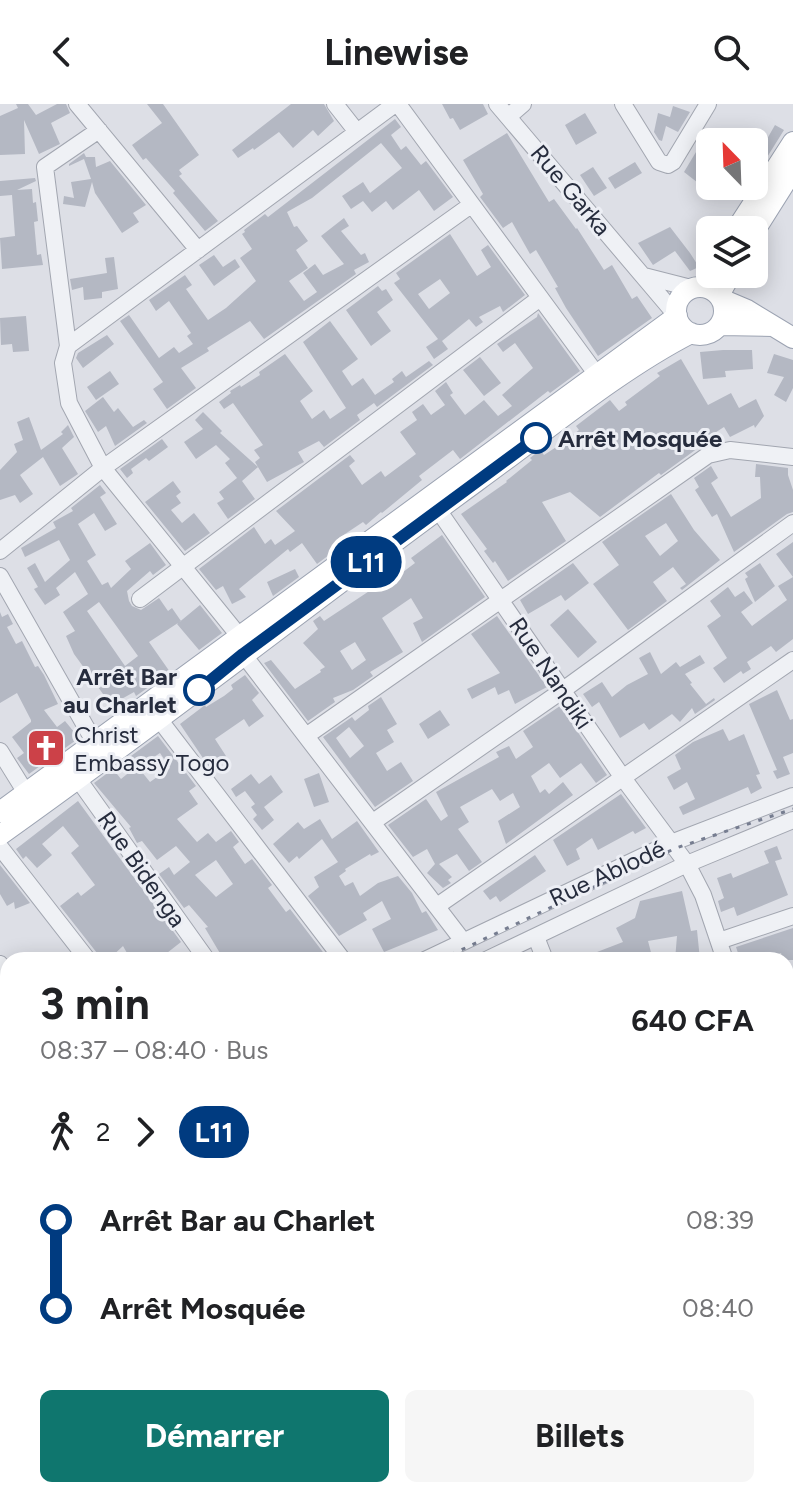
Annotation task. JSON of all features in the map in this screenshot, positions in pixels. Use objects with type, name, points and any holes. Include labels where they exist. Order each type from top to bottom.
[{"type":"main road","points":[[753,216],[793,142]]},
{"type":"main road","points":[[756,216],[793,170]]},
{"type":"main road","points":[[696,284],[679,299],[677,316],[691,333],[703,335],[720,325],[785,332]]},
{"type":"main road","points":[[693,288],[708,288],[785,332]]},
{"type":"main road","points":[[720,325],[725,309],[720,297],[724,288]]},
{"type":"main road","points":[[0,835],[31,801],[95,743],[242,645],[602,381],[677,316]]},
{"type":"main road","points":[[602,381],[691,333]]},
{"type":"main road","points":[[0,812],[78,779],[159,719],[242,645]]},
{"type":"street","points":[[77,104],[198,250]]},
{"type":"street","points":[[335,104],[357,132]]},
{"type":"street","points":[[68,346],[397,104],[602,381]]},
{"type":"street","points":[[502,110],[523,104]]},
{"type":"street","points":[[623,104],[659,162],[668,165],[673,162],[708,104]]},
{"type":"street","name":"Rue Garka","points":[[502,110],[677,316]]},
{"type":"street","points":[[99,130],[45,167],[68,346],[63,363],[69,403],[103,468],[183,565],[306,736],[463,941]]},
{"type":"street","points":[[0,551],[103,468],[471,205]]},
{"type":"street","points":[[644,276],[693,288]]},
{"type":"street","points":[[140,599],[540,298]]},
{"type":"street","points":[[306,736],[714,453],[730,450],[793,457]]},
{"type":"street","name":"Rue Nandiki","points":[[434,503],[623,778],[687,864],[703,895],[722,952]]},
{"type":"street","points":[[373,822],[563,690],[793,523]]},
{"type":"street","points":[[0,576],[95,743]]},
{"type":"street","points":[[437,906],[793,660]]},
{"type":"street","points":[[159,719],[337,952]]},
{"type":"street","points":[[0,751],[31,801]]},
{"type":"street","name":"Rue Bidenga","points":[[78,779],[201,952]]},
{"type":"street","name":"Rue Ablodé","points":[[441,952],[674,845],[793,796]]},
{"type":"street","points":[[503,952],[687,864],[793,820]]},
{"type":"street","points":[[0,847],[82,952]]},
{"type":"street","points":[[719,941],[793,916]]},
{"type":"street","points":[[536,937],[542,952]]},
{"type":"building","points":[[16,104],[28,104],[36,115],[57,104],[66,104],[70,113],[51,123],[60,144],[39,154],[24,120],[25,154],[0,155],[0,116],[18,108]]},
{"type":"building","points":[[147,104],[163,104],[199,155],[179,170],[182,174],[179,176],[218,221],[205,231],[173,193],[175,191],[132,145],[162,123]]},
{"type":"building","points":[[291,104],[324,104],[334,121],[318,136],[313,130],[293,148],[279,132],[238,158],[232,150]]},
{"type":"building","points":[[442,104],[483,104],[488,114],[460,130]]},
{"type":"building","points":[[673,106],[690,112],[678,132],[666,126],[662,141],[659,140],[654,132],[658,113],[670,117]]},
{"type":"building","points":[[585,113],[597,133],[576,145],[565,125]]},
{"type":"building","points":[[395,119],[401,127],[391,135],[401,150],[406,146],[421,165],[426,161],[453,197],[434,211],[419,190],[393,210],[386,201],[372,212],[363,201],[351,209],[342,196],[363,182],[370,193],[402,168],[381,143],[312,198],[287,212],[294,227],[297,226],[308,241],[296,250],[308,268],[289,281],[304,301],[317,292],[303,273],[315,264],[323,275],[344,264],[321,236],[344,218],[349,226],[341,231],[361,255],[365,253],[369,262],[354,270],[356,274],[264,339],[250,321],[207,348],[209,351],[181,368],[196,388],[167,409],[153,389],[163,382],[120,321],[129,315],[159,358],[174,347],[179,353],[193,344],[187,336],[191,333],[169,301],[156,311],[149,300],[185,275],[192,285],[186,289],[208,320],[226,308],[256,281],[240,258],[252,249],[242,234],[244,230],[265,214],[268,217]]},
{"type":"building","points":[[775,125],[784,130],[768,156],[768,137]]},
{"type":"building","points":[[507,133],[549,202],[554,199],[604,270],[612,265],[632,299],[637,296],[652,318],[598,356],[566,308],[555,288],[558,287],[536,250],[530,254],[512,222],[503,228],[480,197],[483,194],[463,160]]},
{"type":"building","points":[[696,152],[696,181],[684,172]]},
{"type":"building","points":[[84,153],[86,157],[95,157],[96,167],[110,161],[146,205],[133,213],[139,222],[122,233],[95,193],[92,182],[85,207],[63,204],[64,196],[74,198],[71,182],[91,179],[84,159],[69,166]]},
{"type":"building","points":[[635,162],[642,173],[615,189],[608,178]]},
{"type":"building","points":[[593,167],[607,188],[594,196],[580,175]]},
{"type":"building","points":[[35,178],[36,181],[17,190],[32,189],[38,221],[34,222],[37,255],[41,254],[43,265],[2,269],[0,238],[15,236],[12,195],[0,196],[0,181]]},
{"type":"building","points":[[670,227],[696,262],[696,268],[690,271],[675,251],[653,265],[638,243]]},
{"type":"building","points":[[450,234],[477,276],[491,267],[481,250],[488,245],[525,295],[503,312],[500,306],[479,317],[483,322],[476,327],[469,319],[442,341],[448,349],[434,359],[426,347],[438,339],[394,283],[400,279],[396,273]],"holes":[[[440,279],[450,293],[429,309],[418,294]]]},
{"type":"building","points":[[214,255],[223,267],[235,259],[240,267],[214,286],[199,265]]},
{"type":"building","points":[[114,257],[118,289],[102,292],[102,298],[84,300],[83,287],[72,290],[70,279],[107,273],[105,258]]},
{"type":"building","points":[[378,286],[382,291],[386,289],[393,300],[377,312],[391,331],[371,346],[346,310]]},
{"type":"building","points":[[538,313],[580,371],[550,393],[548,391],[460,459],[453,450],[419,476],[422,480],[382,513],[336,540],[341,546],[317,564],[302,543],[290,552],[288,549],[239,589],[246,597],[232,604],[223,586],[216,590],[199,569],[254,527],[265,544],[271,539],[275,545],[295,531],[276,511],[350,455],[355,461],[349,466],[362,485],[381,471],[385,477],[416,454],[400,432],[417,420],[412,412],[423,404],[431,415],[445,405],[435,391],[446,382],[453,393],[450,395],[465,415],[484,400],[498,416],[512,406],[502,395],[533,368],[515,343],[503,352],[497,344],[537,317]]},
{"type":"building","points":[[26,316],[29,351],[13,352],[12,344],[1,345],[0,318]]},
{"type":"building","points":[[330,321],[358,359],[342,371],[352,386],[363,378],[375,395],[394,382],[392,379],[402,371],[406,377],[429,361],[433,365],[377,407],[374,403],[357,415],[360,420],[324,447],[319,441],[298,452],[304,462],[267,482],[255,462],[260,458],[254,450],[263,445],[233,403],[224,409],[219,402],[230,391],[260,375],[259,372],[285,354],[313,391],[300,401],[312,419],[324,410],[330,419],[346,408],[303,342]]},
{"type":"building","points":[[107,335],[114,344],[83,368],[76,358],[78,353]]},
{"type":"building","points":[[752,350],[753,369],[725,371],[726,377],[703,379],[700,352]]},
{"type":"building","points":[[774,354],[793,360],[793,388],[786,402],[774,395],[784,377],[767,373]]},
{"type":"building","points":[[480,357],[501,383],[484,396],[463,370]]},
{"type":"building","points":[[681,359],[708,405],[731,393],[739,408],[756,399],[764,416],[755,428],[754,425],[730,437],[724,427],[600,517],[570,492],[542,502],[566,541],[508,581],[484,551],[487,549],[461,514],[507,482],[540,450],[544,455],[564,442],[579,430],[576,426],[610,400],[619,411],[627,405],[625,402],[660,376],[657,373]]},
{"type":"building","points":[[110,371],[119,384],[96,400],[87,387]]},
{"type":"building","points":[[103,397],[114,412],[118,408],[133,427],[144,420],[147,423],[115,446],[106,426],[98,432],[85,411]]},
{"type":"building","points":[[203,412],[222,431],[220,433],[258,467],[242,481],[255,499],[228,519],[217,503],[224,499],[219,492],[237,478],[225,463],[230,459],[216,445],[196,459],[184,442],[203,429],[195,420]]},
{"type":"building","points":[[29,417],[41,450],[63,434],[61,432],[68,425],[74,437],[62,448],[78,474],[60,486],[43,457],[20,475],[33,494],[20,503],[15,495],[0,500],[0,470],[17,452],[14,444],[23,440],[17,422]]},
{"type":"building","points":[[162,439],[168,447],[131,469],[133,473],[127,478],[120,469]]},
{"type":"building","points":[[756,464],[788,468],[793,490],[793,512],[734,552],[717,514],[712,517],[695,490],[699,487],[694,478],[711,466],[718,478],[711,483],[731,517],[761,498],[760,477],[755,477]]},
{"type":"building","points":[[173,481],[181,492],[176,496],[181,503],[171,510],[182,523],[194,513],[210,533],[185,551],[145,502]]},
{"type":"building","points":[[100,485],[106,493],[100,497],[117,524],[105,531],[94,513],[78,524],[96,555],[87,561],[102,585],[108,582],[111,588],[131,569],[125,561],[150,543],[166,565],[153,575],[150,571],[127,591],[129,601],[141,610],[159,598],[168,611],[172,608],[181,621],[149,642],[170,672],[136,696],[134,692],[111,705],[74,654],[66,636],[75,631],[63,612],[88,594],[75,572],[56,588],[60,595],[45,605],[34,589],[38,587],[27,568],[35,563],[45,582],[70,560],[59,540],[25,557],[21,548],[56,528],[53,522],[73,511],[71,508]],"holes":[[[99,602],[138,656],[125,666],[87,611]]]},
{"type":"building","points":[[671,494],[694,530],[720,560],[682,590],[680,588],[686,584],[673,567],[653,582],[667,601],[628,630],[593,584],[619,565],[602,542]],"holes":[[[666,523],[678,541],[660,556],[645,536]]]},
{"type":"building","points":[[442,535],[485,597],[422,642],[413,623],[423,618],[411,598],[382,618],[403,652],[370,672],[373,676],[353,690],[333,698],[335,702],[308,721],[264,663],[271,660],[295,689],[321,672],[325,667],[303,643],[318,629],[313,621],[320,616],[324,621],[389,578],[391,581],[415,563],[411,558]],"holes":[[[355,642],[366,660],[352,670],[340,651]]]},
{"type":"building","points":[[793,542],[793,577],[776,554]]},
{"type":"building","points":[[573,563],[589,583],[565,601],[561,595],[528,614],[520,600]]},
{"type":"building","points":[[760,563],[775,586],[755,602],[745,573]]},
{"type":"building","points":[[295,569],[299,577],[273,596],[267,582]]},
{"type":"building","points":[[793,577],[793,639],[776,652],[771,646],[747,662],[751,669],[743,674],[741,671],[724,683],[713,668],[727,658],[707,626],[721,616],[710,601],[728,587],[735,597],[744,591],[753,603],[741,612],[752,626],[787,600],[778,586]]},
{"type":"building","points":[[200,605],[222,633],[199,650],[177,624]]},
{"type":"building","points":[[568,609],[597,642],[578,658],[550,625]]},
{"type":"building","points":[[0,612],[2,617],[8,614],[13,624],[7,627],[16,644],[22,641],[58,704],[44,710],[57,727],[65,721],[79,738],[29,774],[17,758],[24,753],[12,737],[31,720],[17,693],[0,703]]},
{"type":"building","points":[[497,616],[547,687],[515,704],[509,690],[498,695],[495,687],[472,699],[467,689],[500,673],[471,634]]},
{"type":"building","points":[[650,652],[661,674],[676,662],[680,667],[700,655],[705,663],[685,674],[706,704],[715,700],[695,714],[692,708],[680,722],[672,714],[649,730],[644,723],[620,738],[599,702],[592,707],[583,694],[602,682],[612,697],[648,674],[639,658]]},
{"type":"building","points":[[245,675],[259,693],[252,700],[264,716],[249,727],[244,719],[215,739],[226,756],[209,767],[180,724],[205,705],[224,696],[233,689],[231,685]]},
{"type":"building","points":[[777,690],[790,720],[793,719],[793,753],[783,757],[790,774],[777,779],[773,771],[777,770],[749,704]]},
{"type":"building","points":[[381,697],[397,724],[387,730],[394,742],[376,753],[387,771],[401,762],[413,781],[375,807],[323,737],[352,717],[355,721],[369,710],[368,706]],"holes":[[[349,727],[364,746],[350,758],[336,738]]]},
{"type":"building","points":[[560,706],[607,775],[596,783],[581,763],[560,778],[549,763],[531,776],[540,793],[545,789],[549,794],[563,782],[573,795],[506,844],[498,821],[520,807],[513,793],[500,801],[492,789],[460,807],[469,822],[458,829],[482,862],[469,871],[457,854],[439,864],[452,877],[448,880],[451,883],[443,888],[427,873],[435,864],[427,849],[413,857],[388,825],[426,799],[441,821],[448,816],[436,792],[499,757],[496,752],[509,746],[516,759],[533,747],[523,731]]},
{"type":"building","points":[[440,710],[450,725],[428,739],[419,724]]},
{"type":"building","points":[[723,729],[729,741],[744,734],[760,774],[756,775],[762,788],[751,794],[748,787],[683,815],[679,807],[695,799],[687,782],[674,790],[667,777],[681,769],[675,755],[693,742]]},
{"type":"building","points":[[158,736],[196,786],[189,791],[198,804],[177,819],[197,842],[208,833],[216,842],[231,831],[239,842],[233,847],[245,864],[252,859],[272,885],[268,888],[286,912],[290,909],[323,952],[219,952],[205,928],[208,927],[189,905],[184,908],[159,874],[169,867],[174,875],[190,862],[176,846],[157,860],[142,841],[137,843],[131,827],[94,783],[113,769],[121,779],[137,766],[150,782],[170,768],[160,753],[139,767],[131,756]],"holes":[[[216,860],[233,884],[216,897],[195,875]]]},
{"type":"building","points":[[319,773],[329,802],[314,807],[304,779]]},
{"type":"building","points":[[251,774],[259,784],[271,775],[283,792],[264,807],[274,820],[262,830],[253,819],[257,815],[251,807],[255,804],[245,791],[236,797],[231,789]]},
{"type":"building","points":[[621,794],[646,828],[635,834],[633,831],[598,850],[592,838],[576,849],[580,859],[567,866],[553,840]]},
{"type":"building","points":[[78,801],[181,942],[168,952],[126,952],[123,946],[117,952],[96,952],[60,906],[78,892],[81,896],[95,885],[71,853],[79,846],[63,826],[42,844],[52,855],[37,868],[26,856],[23,859],[16,849]]},
{"type":"building","points":[[320,819],[332,839],[357,821],[379,852],[345,869],[339,876],[345,886],[353,882],[360,896],[378,883],[398,876],[412,893],[422,913],[426,911],[438,930],[384,952],[372,929],[391,919],[382,901],[363,913],[367,920],[339,936],[308,896],[319,887],[314,877],[338,862],[322,839],[299,859],[297,856],[289,863],[273,844],[298,822],[304,829]]},
{"type":"building","points":[[777,846],[782,859],[775,861],[788,895],[737,916],[734,907],[721,912],[718,901],[724,898],[717,878],[731,873],[733,878],[769,863],[764,851]]},
{"type":"building","points":[[535,855],[546,871],[500,902],[496,896],[490,900],[483,891]]},
{"type":"building","points":[[0,865],[30,903],[15,909],[14,902],[7,906],[0,894]]},
{"type":"building","points":[[682,891],[691,931],[697,930],[699,952],[676,952],[677,936],[648,941],[651,952],[597,952],[623,942],[616,928],[635,918],[640,901]]},
{"type":"building","points":[[793,928],[793,952],[738,952],[736,947]]},
{"type":"railway","points":[[457,952],[676,848],[793,809]]},
{"type":"bus line","name":"L11","points":[[199,690],[367,561],[536,438]]},
{"type":"place","name":"Arrêt Mosquée","points":[[536,438]]},
{"type":"place","name":"Arrêt Bar au Charlet","points":[[199,690]]},
{"type":"place","name":"Christ Embassy Togo","points":[[46,748]]}]
